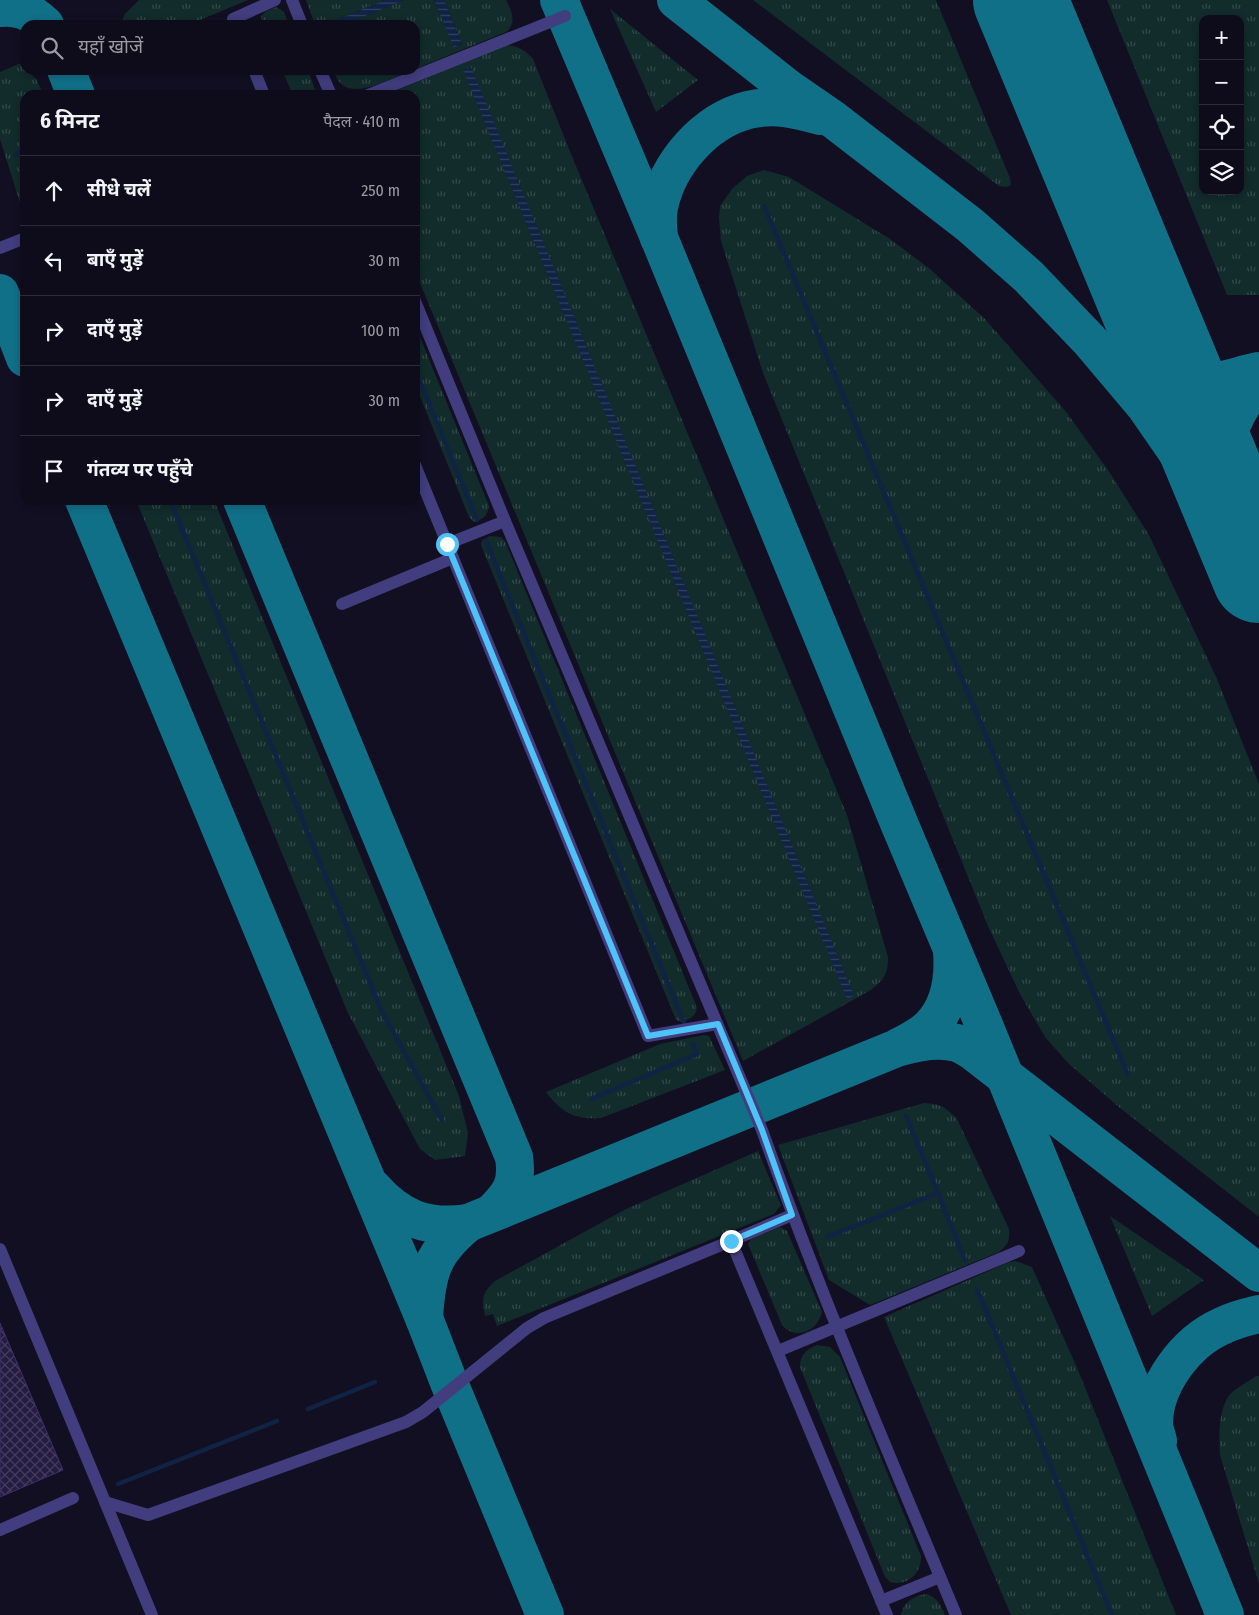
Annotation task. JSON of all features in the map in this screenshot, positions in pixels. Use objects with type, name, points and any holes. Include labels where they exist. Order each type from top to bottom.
[{"type":"lane","points":[[233,20],[275,0]]},
{"type":"lane","points":[[292,0],[300,20]]},
{"type":"lane","points":[[420,74],[565,16]]},
{"type":"lane","points":[[256,75],[262,90]]},
{"type":"lane","points":[[322,75],[329,90]]},
{"type":"lane","points":[[380,90],[418,75]]},
{"type":"lane","points":[[0,248],[20,240]]},
{"type":"lane","points":[[420,313],[505,521],[762,1130],[792,1215],[837,1328],[956,1615]]},
{"type":"lane","points":[[420,477],[648,1036],[718,1024]]},
{"type":"lane","points":[[447,544],[505,521]]},
{"type":"lane","points":[[342,604],[453,558]]},
{"type":"lane","points":[[106,1502],[148,1515],[406,1422],[423,1412],[527,1328],[544,1318],[792,1215]]},
{"type":"lane","points":[[731,1241],[887,1615]]},
{"type":"lane","points":[[0,1250],[152,1615]]},
{"type":"lane","points":[[778,1352],[1019,1251]]},
{"type":"lane","points":[[0,1530],[73,1498]]},
{"type":"lane","points":[[881,1601],[940,1576]]},
{"type":"green space","points":[[139,0],[248,0],[200,20],[122,20],[125,14]]},
{"type":"green space","points":[[306,0],[385,0],[336,20],[313,20]]},
{"type":"green space","points":[[404,0],[434,0],[455,48],[462,44],[444,0],[506,0],[512,13],[511,25],[506,32],[420,67],[420,20],[355,20]]},
{"type":"green space","points":[[753,0],[936,0],[1010,178],[1011,185],[1006,187],[999,186]]},
{"type":"green space","points":[[1107,0],[1259,0],[1259,295],[1227,295]]},
{"type":"green space","points":[[276,7],[284,12],[287,20],[262,20],[261,16]]},
{"type":"green space","points":[[610,9],[698,80],[656,112]]},
{"type":"green space","points":[[506,45],[521,49],[533,59],[847,815],[888,957],[884,976],[871,990],[743,1061],[420,283],[420,90],[398,90]]},
{"type":"green space","points":[[20,63],[20,75],[32,75],[42,90],[20,90],[20,203],[0,139],[0,72]]},
{"type":"green space","points":[[284,75],[310,75],[315,90],[291,90]]},
{"type":"green space","points":[[335,75],[400,75],[359,89],[344,86]]},
{"type":"green space","points":[[764,170],[789,177],[890,239],[930,269],[985,319],[1067,413],[1110,473],[1149,535],[1217,679],[1259,784],[1259,1217],[1120,1108],[1068,1063],[1045,1037],[1020,994],[988,926],[763,373],[721,241],[720,206],[732,189],[747,176]]},
{"type":"green space","points":[[420,337],[489,506],[484,517],[480,520],[474,522],[469,517],[420,396]]},
{"type":"green space","points":[[138,505],[216,505],[459,1096],[468,1133],[465,1156],[435,1160],[420,1149],[348,1013]]},
{"type":"green space","points":[[490,536],[501,537],[505,541],[696,1005],[695,1014],[682,1022],[676,1020],[481,545],[482,540]]},
{"type":"green space","points":[[704,1035],[709,1036],[725,1070],[601,1118],[584,1118],[570,1114],[546,1092],[660,1044]]},
{"type":"green space","points":[[924,1103],[942,1107],[957,1119],[1009,1229],[1009,1239],[999,1252],[870,1305],[829,1280],[778,1145]]},
{"type":"green space","points":[[758,1151],[781,1205],[774,1214],[497,1326],[493,1314],[485,1316],[483,1305],[485,1293],[495,1281],[626,1209]]},
{"type":"green space","points":[[1110,1216],[1204,1280],[1152,1316]]},
{"type":"green space","points":[[780,1227],[787,1231],[822,1312],[816,1324],[806,1332],[794,1332],[782,1325],[748,1244],[751,1239]]},
{"type":"green space","points":[[1015,1261],[1032,1267],[1078,1370],[1176,1615],[1011,1615],[884,1317]]},
{"type":"green space","points":[[817,1345],[830,1347],[840,1357],[921,1556],[919,1568],[908,1580],[896,1583],[890,1582],[885,1577],[800,1367],[804,1353]]},
{"type":"green space","points":[[1259,1376],[1259,1584],[1220,1455],[1219,1440],[1222,1411],[1228,1397],[1237,1388]]},
{"type":"green space","points":[[927,1594],[938,1602],[945,1615],[901,1615],[904,1606],[910,1600]]},
{"type":"water","points":[[385,0],[404,0],[355,20],[336,20]]},
{"type":"water","points":[[434,0],[444,0],[462,44],[454,48]]},
{"type":"water","points":[[471,67],[854,996],[847,999],[463,70]]},
{"type":"building","points":[[0,1323],[63,1470],[0,1497]]},
{"type":"waterway","points":[[15,155],[20,153]]},
{"type":"waterway","points":[[764,206],[1128,1075]]},
{"type":"waterway","points":[[420,381],[477,520]]},
{"type":"waterway","points":[[172,505],[382,1012],[442,1120]]},
{"type":"waterway","points":[[486,541],[685,1025]]},
{"type":"waterway","points":[[591,1099],[697,1054],[693,1044]]},
{"type":"waterway","points":[[827,1237],[938,1193],[906,1116]]},
{"type":"waterway","points":[[938,1193],[965,1260]]},
{"type":"waterway","points":[[977,1289],[1112,1615]]},
{"type":"waterway","points":[[308,1409],[375,1382]]},
{"type":"waterway","points":[[118,1484],[277,1421]]},
{"type":"taxiway","points":[[559,0],[984,1025],[1225,1615]]},
{"type":"taxiway","points":[[676,0],[789,89],[834,120],[970,225],[1029,277],[1091,342],[1145,406],[1226,523],[1259,585]]},
{"type":"taxiway","points":[[0,8],[19,9],[39,20]]},
{"type":"taxiway","points":[[68,75],[74,90]]},
{"type":"taxiway","points":[[659,238],[658,211],[664,191],[680,160],[703,134],[732,116],[758,108],[784,108],[820,116]]},
{"type":"taxiway","points":[[0,293],[20,345]]},
{"type":"taxiway","points":[[1107,352],[1144,371],[1172,380],[1186,382],[1214,382],[1259,371]]},
{"type":"taxiway","points":[[1231,507],[1224,470],[1225,448],[1238,412],[1247,397],[1259,383]]},
{"type":"taxiway","points":[[86,505],[424,1318],[545,1615]]},
{"type":"taxiway","points":[[244,505],[514,1157],[515,1174],[512,1188],[492,1213]]},
{"type":"taxiway","points":[[372,1187],[393,1207],[415,1219],[427,1223],[440,1224],[468,1223],[897,1048],[910,1041],[930,1027],[942,1010],[951,982],[952,951]]},
{"type":"taxiway","points":[[900,1047],[921,1042],[943,1041],[959,1044],[971,1050],[1259,1273]]},
{"type":"taxiway","points":[[424,1318],[427,1288],[434,1264],[446,1244],[468,1223]]},
{"type":"taxiway","points":[[1158,1441],[1154,1426],[1159,1395],[1174,1367],[1184,1354],[1209,1333],[1222,1326],[1259,1314]]},
{"type":"runway","points":[[1020,0],[1259,576]]},
{"type":"route","points":[[447,544],[648,1036],[718,1024],[762,1130],[792,1215],[731,1241]]}]
